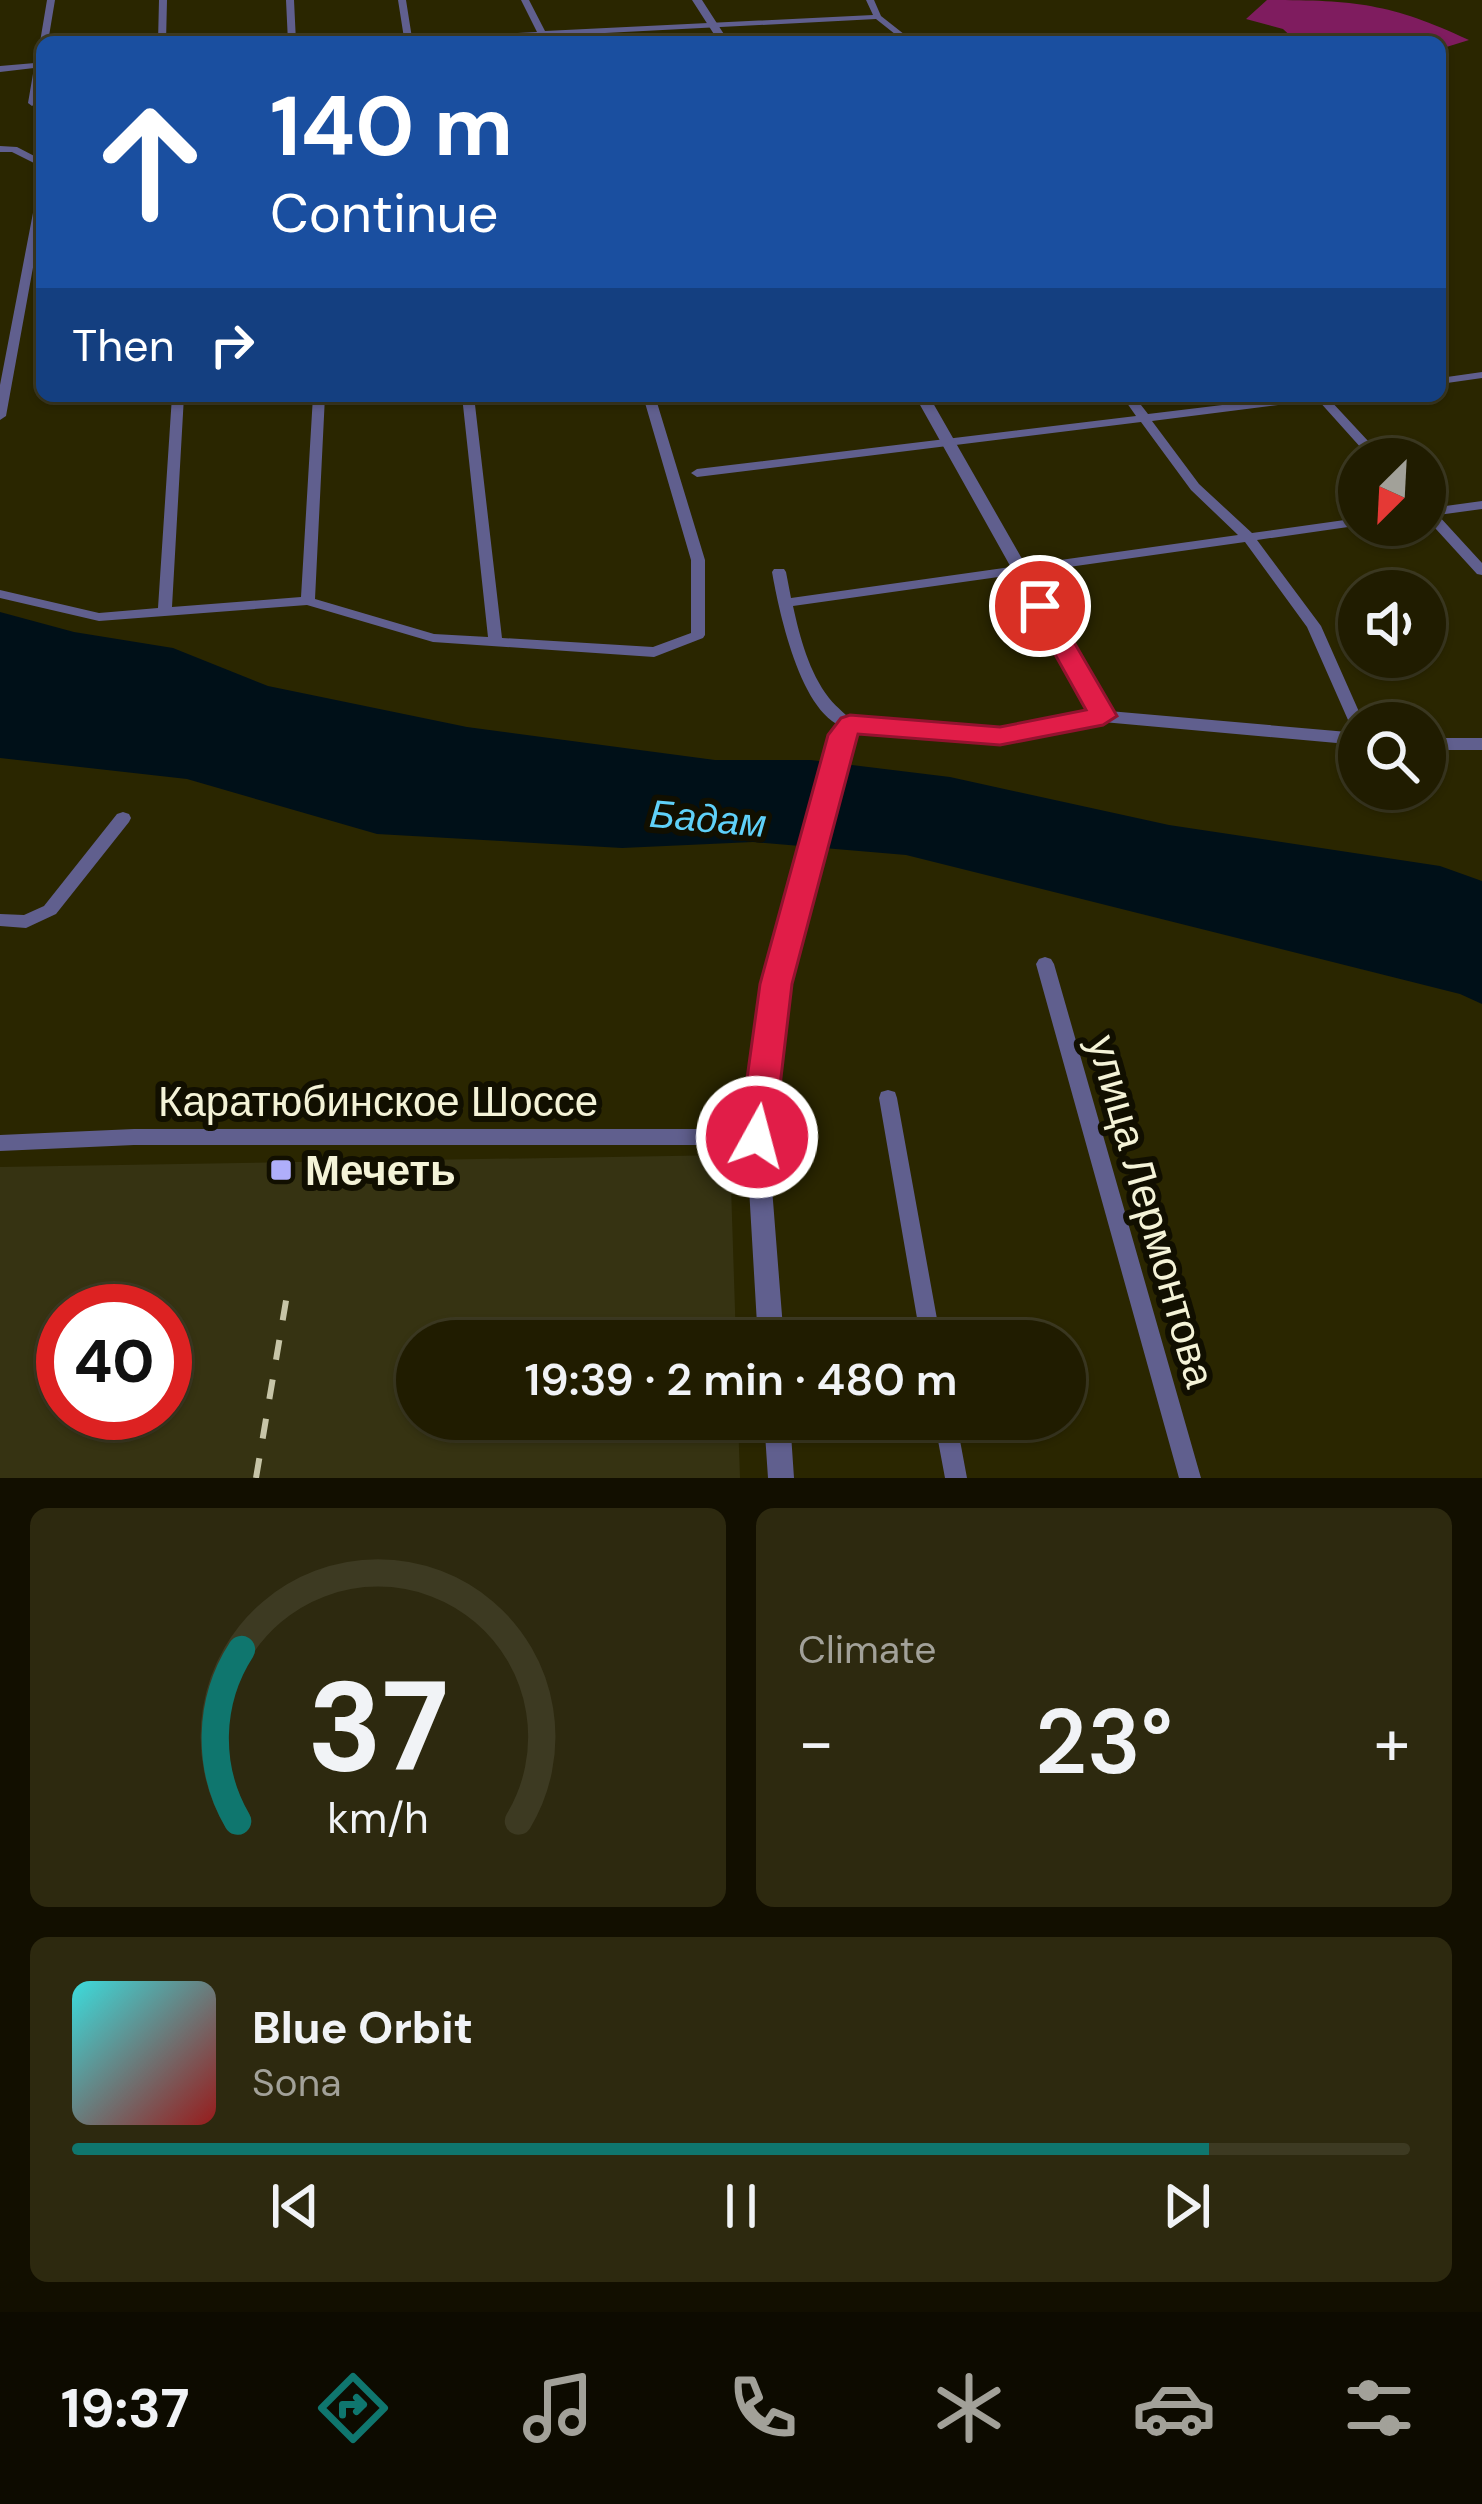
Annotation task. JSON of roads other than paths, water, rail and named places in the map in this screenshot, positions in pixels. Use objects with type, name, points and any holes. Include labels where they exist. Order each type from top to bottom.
[{"type":"street","points":[[45,36],[51,0]]},
{"type":"street","points":[[162,36],[163,0]]},
{"type":"street","points":[[290,0],[292,36]]},
{"type":"street","points":[[402,0],[407,36]]},
{"type":"street","points":[[524,0],[542,36]]},
{"type":"street","points":[[697,0],[720,36]]},
{"type":"street","points":[[870,0],[878,17],[902,36]]},
{"type":"street","points":[[583,36],[878,17]]},
{"type":"street","points":[[0,69],[36,65]]},
{"type":"street","points":[[32,103],[36,84]]},
{"type":"street","points":[[0,149],[14,149],[36,161]]},
{"type":"street","points":[[0,416],[36,241]]},
{"type":"street","points":[[1446,380],[1482,375]]},
{"type":"street","points":[[165,610],[178,402]]},
{"type":"street","points":[[308,601],[319,402]]},
{"type":"street","points":[[469,402],[494,641]]},
{"type":"street","points":[[0,594],[99,617],[308,601],[412,635],[654,652],[698,634],[698,560],[652,402]]},
{"type":"street","points":[[925,402],[1103,716]]},
{"type":"street","points":[[1133,402],[1195,487],[1248,537],[1315,626],[1347,702]]},
{"type":"street","points":[[697,473],[1274,402]]},
{"type":"street","points":[[1327,402],[1359,438]]},
{"type":"street","points":[[1446,510],[1482,505]]},
{"type":"street","points":[[785,604],[1338,525]]},
{"type":"street","points":[[1446,533],[1482,572]]},
{"type":"street","points":[[779,572],[803,661],[828,712],[850,724],[1000,736],[1103,716],[1338,737]]},
{"type":"street","points":[[770,1320],[757,1137],[776,984],[836,753],[850,724]]},
{"type":"street","points":[[1446,744],[1482,744]]},
{"type":"street","points":[[0,920],[26,922],[50,910],[123,818]]},
{"type":"street","name":"улица Лермонтова","points":[[1045,964],[1190,1478]]},
{"type":"street","points":[[889,1098],[928,1320]]},
{"type":"street","name":"Каратюбинское Шоссе","points":[[0,1143],[134,1137],[757,1137]]},
{"type":"street","points":[[778,1440],[781,1478]]},
{"type":"street","points":[[949,1440],[956,1478]]},
{"type":"water","name":"Бадам","points":[[0,612],[74,632],[173,648],[268,686],[467,727],[715,760],[811,760],[950,777],[1169,825],[1440,866],[1482,881],[1482,1004],[1460,994],[906,855],[753,842],[622,848],[377,834],[187,779],[0,758]]},
{"type":"railway","points":[[256,1478],[289,1283]]},
{"type":"place","name":"Мечеть","points":[[281,1170]]}]
